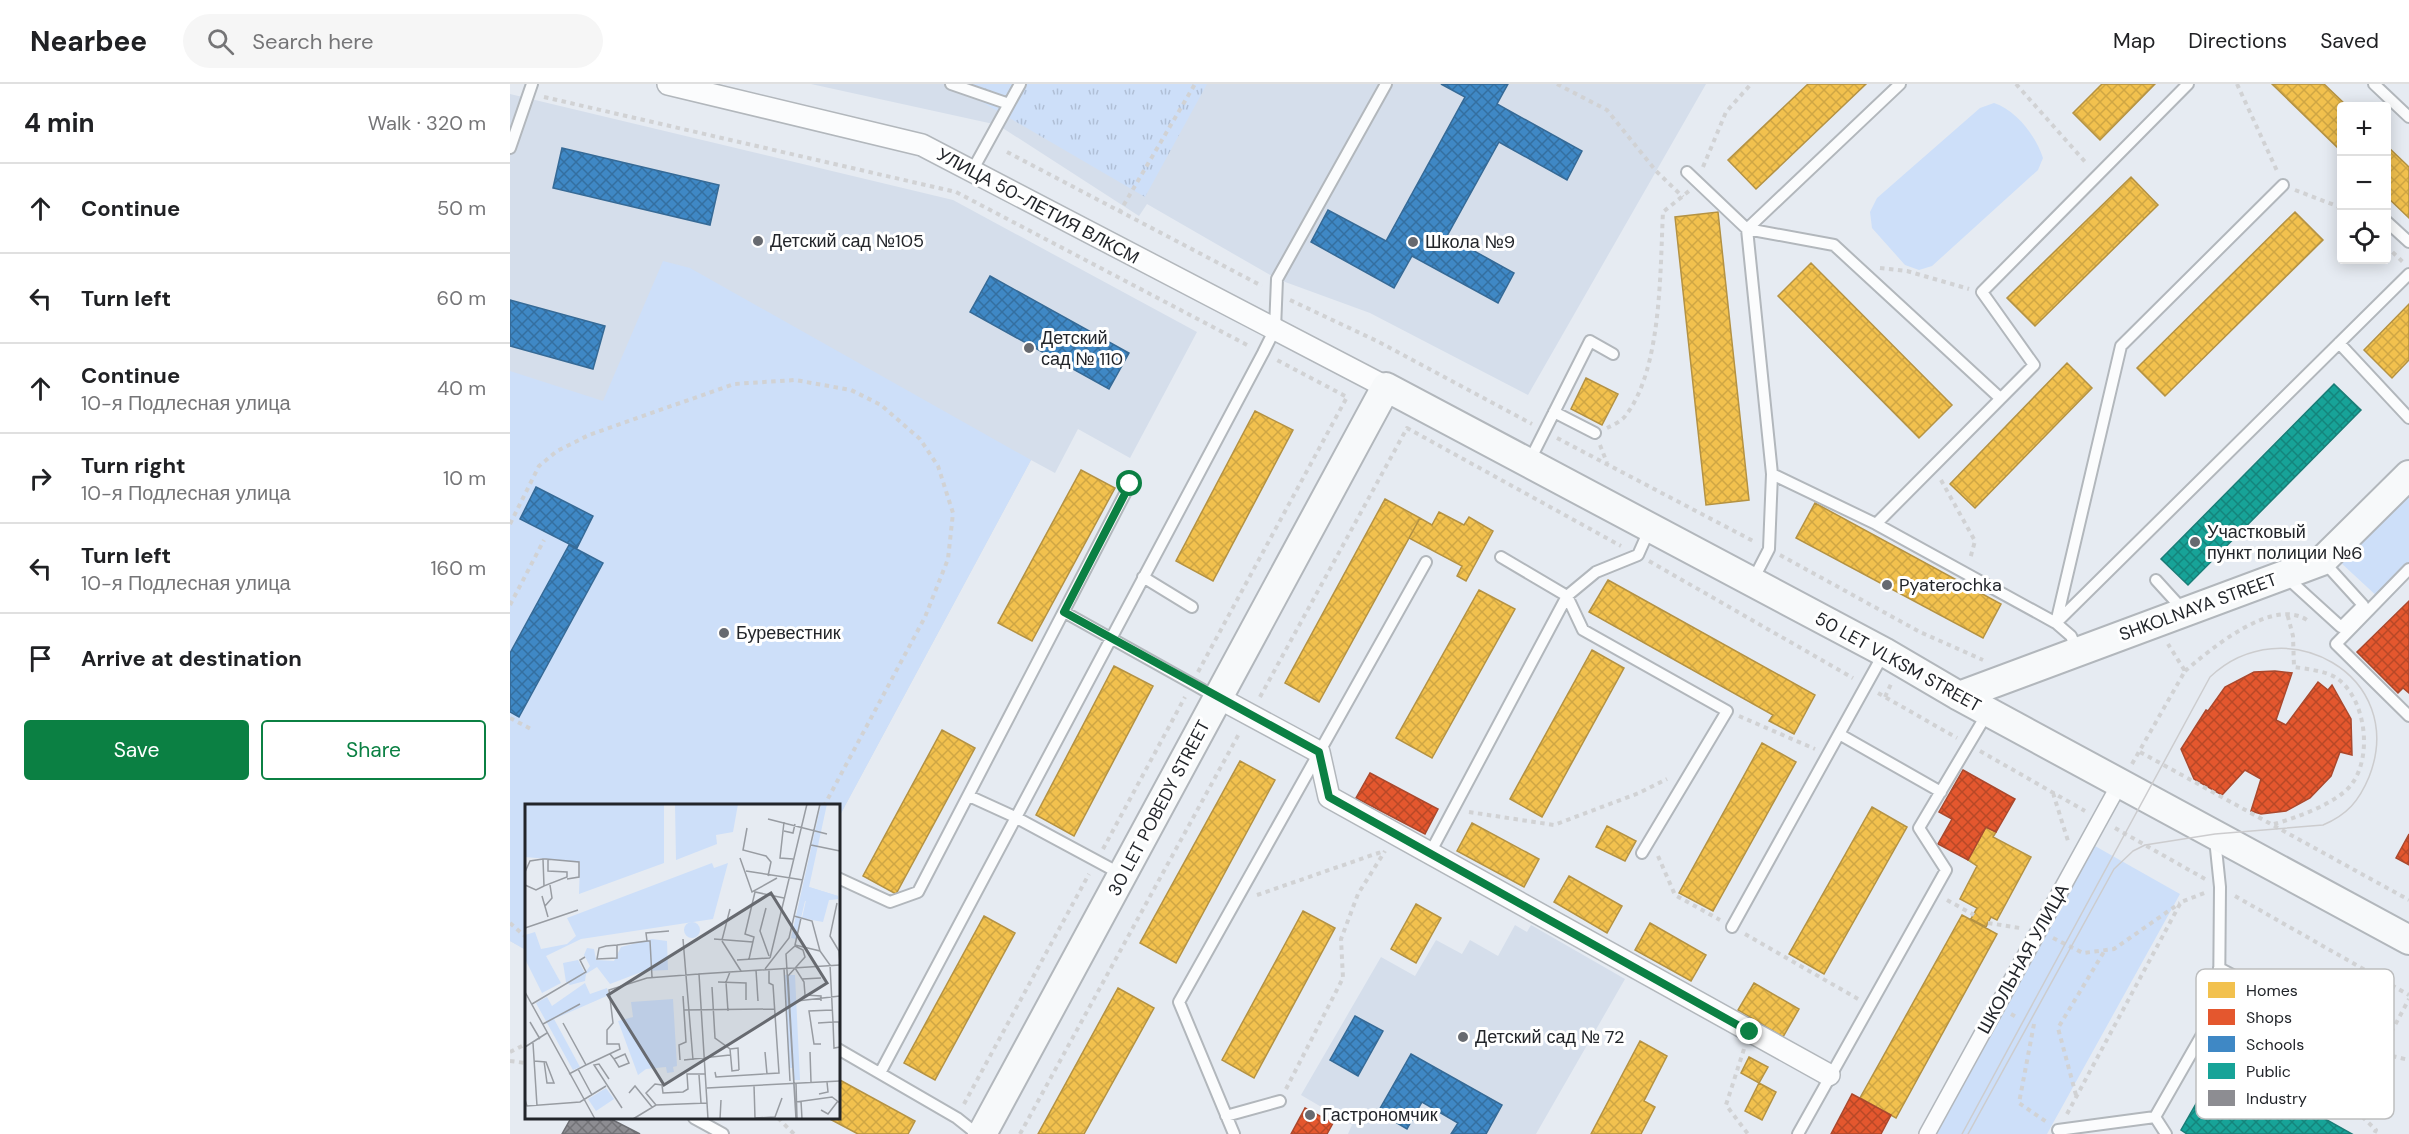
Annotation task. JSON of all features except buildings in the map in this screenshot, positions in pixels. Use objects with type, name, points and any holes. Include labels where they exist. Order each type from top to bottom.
[{"type":"main road","name":"50 LET VLKSM STREET","points":[[1386,387],[1884,652],[1988,712],[2409,939]]},
{"type":"main road","name":"30 LET POBEDY STREET","points":[[982,1134],[1386,387]]},
{"type":"main road","name":"SHKOLNAYA STREET","points":[[1959,696],[2322,561],[2409,475]]},
{"type":"street","name":"УЛИЦА 50-ЛЕТИЯ ВЛКСМ","points":[[668,84],[922,145],[1386,387]]},
{"type":"street","points":[[1218,698],[1319,752],[1329,797],[1829,1075]]},
{"type":"street","name":"ШКОЛЬНАЯ УЛИЦА","points":[[1927,1134],[2120,783]]},
{"type":"lane","points":[[951,84],[1009,104]]},
{"type":"lane","points":[[972,171],[1020,84]]},
{"type":"lane","points":[[880,1073],[1263,353],[1275,329],[1277,279],[1386,84]]},
{"type":"lane","points":[[1747,229],[1900,84]]},
{"type":"lane","points":[[1876,524],[2034,365],[1982,292],[2188,84]]},
{"type":"lane","points":[[2374,84],[2409,117]]},
{"type":"lane","points":[[510,148],[531,89]]},
{"type":"lane","points":[[1687,172],[1747,229],[1834,245],[2000,398]]},
{"type":"lane","points":[[2056,623],[2121,346],[2283,185]]},
{"type":"lane","points":[[2391,226],[2409,242]]},
{"type":"lane","points":[[1747,229],[1772,474],[1769,549],[1752,582]]},
{"type":"lane","points":[[2056,623],[2409,274]]},
{"type":"lane","points":[[1528,462],[1590,341],[1613,354]]},
{"type":"lane","points":[[2339,343],[2409,417]]},
{"type":"lane","points":[[1554,412],[1595,433]]},
{"type":"lane","points":[[1772,474],[1876,524],[2056,623],[2071,636],[2078,652]]},
{"type":"lane","points":[[840,879],[890,903],[918,892],[1130,484]]},
{"type":"lane","points":[[1430,853],[1567,596],[1596,572],[1638,555],[1650,528]]},
{"type":"lane","points":[[1501,557],[1567,596],[1583,630],[1727,711],[1642,853]]},
{"type":"lane","points":[[2284,575],[2341,627],[2363,605],[2322,561]]},
{"type":"lane","points":[[1234,1134],[1179,1002],[1426,562]]},
{"type":"lane","points":[[2409,569],[2336,644],[2409,717]]},
{"type":"lane","points":[[1143,577],[1192,607]]},
{"type":"lane","points":[[2156,580],[2176,602],[2167,619]]},
{"type":"lane","points":[[1064,612],[1218,698]]},
{"type":"lane","points":[[1732,927],[1884,652]]},
{"type":"lane","points":[[1798,1134],[1829,1075],[1946,870],[1919,828],[1988,712]]},
{"type":"lane","points":[[1839,734],[1941,792]]},
{"type":"lane","points":[[969,796],[1016,817],[1122,875]]},
{"type":"lane","points":[[2215,834],[2220,887],[2219,968]]},
{"type":"lane","points":[[2155,1117],[2196,1045]]},
{"type":"lane","points":[[840,1050],[957,1118],[977,1134]]},
{"type":"lane","points":[[1226,1116],[1280,1101]]},
{"type":"lane","points":[[2062,1132],[2155,1117]]},
{"type":"lane","points":[[2155,1117],[2166,1134]]},
{"type":"lane","points":[[696,1119],[723,1134]]},
{"type":"path","points":[[1119,213],[1195,84]]},
{"type":"path","points":[[1557,84],[1607,110],[1656,171],[1683,197]]},
{"type":"path","points":[[1572,445],[1578,438],[1595,433],[1626,417],[1647,372],[1659,297],[1663,212],[1683,197],[1697,182],[1726,112],[1751,84]]},
{"type":"path","points":[[2016,84],[2097,176]]},
{"type":"path","points":[[2237,84],[2283,185],[2337,206]]},
{"type":"path","points":[[531,89],[956,192],[1347,397],[957,1118]]},
{"type":"path","points":[[1007,152],[1119,213],[1167,235],[1264,287]]},
{"type":"path","points":[[2391,251],[2409,267]]},
{"type":"path","points":[[1855,265],[1907,271],[1982,292]]},
{"type":"path","points":[[1284,298],[1379,342],[1769,549],[1920,632],[1981,661],[1992,658]]},
{"type":"path","points":[[510,524],[539,466],[557,451],[589,435],[734,384],[795,380],[851,390],[881,405],[920,439],[938,466],[952,513],[948,559],[925,617],[825,804]]},
{"type":"path","points":[[1020,1134],[1407,428]]},
{"type":"path","points":[[1934,466],[1975,541],[1966,574]]},
{"type":"path","points":[[510,604],[544,540]]},
{"type":"path","points":[[2273,825],[2309,814],[2351,785],[2362,762],[2363,729],[2353,694],[2337,678],[2294,666],[2293,636],[2287,613]]},
{"type":"path","points":[[2120,783],[2185,671],[2229,637],[2263,619],[2287,613],[2305,618],[2336,644]]},
{"type":"path","points":[[2167,619],[2185,671]]},
{"type":"path","points":[[1885,697],[2364,969]]},
{"type":"path","points":[[1727,711],[1828,755]]},
{"type":"path","points":[[510,718],[533,730]]},
{"type":"path","points":[[2140,752],[2409,900]]},
{"type":"path","points":[[1453,810],[1554,825],[1639,794],[1694,765]]},
{"type":"path","points":[[2053,793],[2075,865]]},
{"type":"path","points":[[1234,903],[1410,842]]},
{"type":"path","points":[[1280,1101],[1343,978],[1341,939],[1359,894],[1386,850]]},
{"type":"path","points":[[1988,922],[2039,931],[2083,953],[2105,951],[2114,949],[2181,902],[2220,887]]},
{"type":"path","points":[[1933,892],[1974,915]]},
{"type":"path","points":[[2034,1024],[2019,1103],[2062,1132],[2077,1096],[2181,902]]},
{"type":"path","points":[[510,923],[525,936]]},
{"type":"path","points":[[2077,1096],[2058,1028],[2105,951]]},
{"type":"path","points":[[2394,986],[2409,995]]},
{"type":"path","points":[[1748,1134],[1726,1106],[1750,1032]]},
{"type":"path","points":[[510,1052],[525,1044]]},
{"type":"path","points":[[510,1060],[525,1063]]},
{"type":"path","points":[[779,1119],[794,1134]]},
{"type":"path","points":[[2365,1119],[2376,1130],[2374,1134]]},
{"type":"shaded area","name":"Школа №9","points":[[811,84],[1706,84],[1528,395],[1370,313],[1277,279],[1147,204],[1139,216],[998,125]]},
{"type":"shaded area","name":"Буревестник","points":[[510,94],[953,200],[1197,332],[1130,458],[1078,429],[1055,473],[1031,460],[840,815],[840,804],[525,804],[525,949],[510,941]]},
{"type":"shaded area","name":"Детский сад № 72","points":[[1515,925],[1527,932],[1531,925],[1625,979],[1536,1134],[1348,1134],[1352,1125],[1301,1095],[1381,957],[1415,976],[1436,940],[1462,954],[1470,940],[1498,956]]},
{"type":"green space","points":[[951,84],[1207,84],[1145,197]]},
{"type":"green space","points":[[1994,103],[2010,111],[2030,133],[2043,158],[2038,170],[1932,266],[1919,270],[1905,265],[1872,228],[1870,212],[1877,198],[1980,108]]},
{"type":"green space","name":"Буревестник","points":[[663,261],[690,268],[1031,460],[840,815],[840,804],[525,804],[525,949],[510,941],[510,371],[603,401]]},
{"type":"green space","points":[[2409,493],[2409,571],[2380,599],[2340,562]]},
{"type":"green space","points":[[2095,846],[2180,894],[2047,1134],[1937,1134]]},
{"type":"tram line","points":[[1962,1134],[2210,677],[2240,657],[2272,649],[2303,651],[2332,662],[2356,682],[2371,708],[2377,741],[2369,777],[2356,800],[2339,817],[2323,825],[2215,834],[2145,845],[2133,851],[2114,869],[1968,1134]]},
{"type":"place","name":"Детский сад №105","points":[[758,241]]},
{"type":"place","name":"Школа №9","points":[[1413,242]]},
{"type":"place","name":"Детский сад № 110","points":[[1029,348]]},
{"type":"place","name":"Участковый пункт полиции №6","points":[[2195,542]]},
{"type":"place","name":"Pyaterochka","points":[[1887,585]]},
{"type":"place","name":"Буревестник","points":[[724,633]]},
{"type":"place","name":"Детский сад № 72","points":[[1463,1037]]},
{"type":"place","name":"Гастрономчик","points":[[1310,1115]]},
{"type":"route","points":[[1130,484],[1064,612],[1319,752],[1329,797],[1750,1032]]}]
